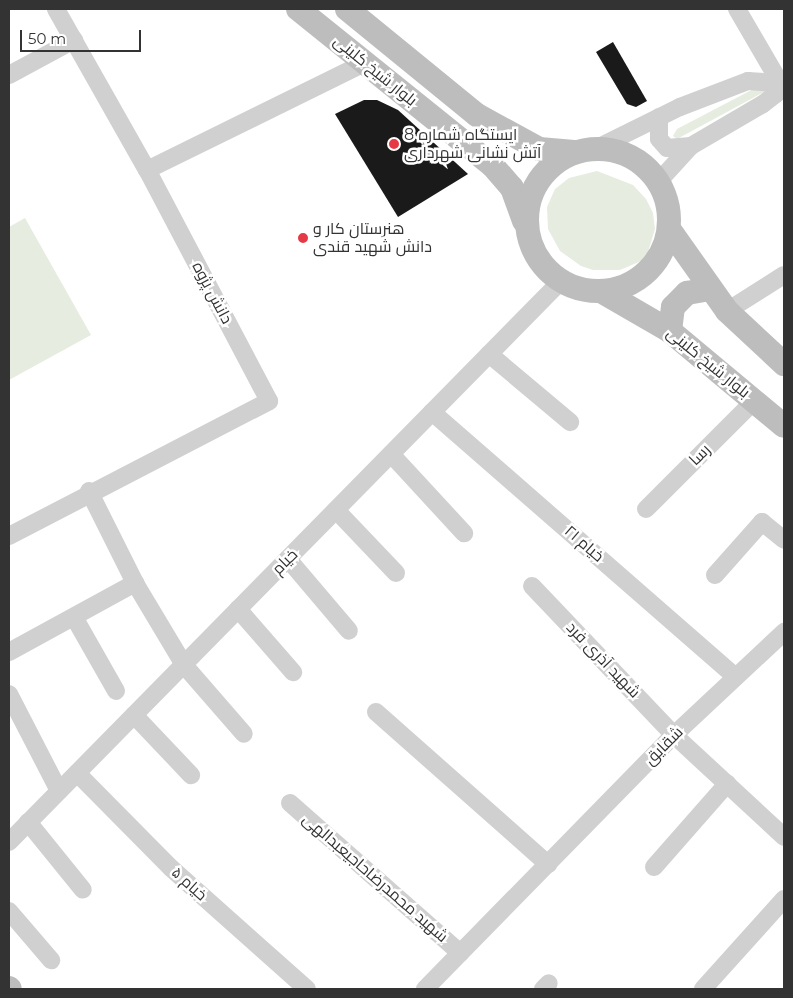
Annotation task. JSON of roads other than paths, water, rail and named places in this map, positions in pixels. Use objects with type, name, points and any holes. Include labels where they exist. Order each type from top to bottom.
[{"type":"main road","name":"بلوار شیخ کلینی","points":[[298,9],[492,165],[512,188],[526,224]]},
{"type":"main road","name":"بلوار شیخ کلینی","points":[[348,9],[477,115],[539,149],[574,152]]},
{"type":"main road","points":[[364,63],[389,43]]},
{"type":"main road","points":[[597,148],[621,152],[643,163],[659,181],[668,204],[669,229],[661,254],[644,274],[621,288],[601,291],[580,289],[560,281],[543,266],[531,247],[526,224],[528,201],[537,180],[553,163],[574,152],[597,148]]},
{"type":"main road","points":[[669,229],[709,289],[727,311],[784,364]]},
{"type":"main road","points":[[670,331],[673,307],[687,294],[709,289]]},
{"type":"main road","name":"بلوار شیخ کلینی","points":[[601,291],[670,331],[784,426]]},
{"type":"street","name":"دانش پژوه","points":[[56,9],[147,170],[270,401],[89,492]]},
{"type":"street","points":[[737,9],[782,82]]},
{"type":"street","points":[[9,75],[74,40]]},
{"type":"street","points":[[147,170],[364,63]]},
{"type":"street","points":[[597,148],[659,117],[748,81],[782,82]]},
{"type":"street","points":[[659,181],[690,146],[763,104],[776,94],[782,82]]},
{"type":"street","points":[[659,117],[659,139],[667,148],[690,146]]},
{"type":"street","points":[[727,311],[784,275]]},
{"type":"street","name":"خیام","points":[[9,842],[560,281]]},
{"type":"street","points":[[489,354],[570,422]]},
{"type":"street","name":"رسا","points":[[646,508],[754,401]]},
{"type":"street","name":"خیام ۲۱","points":[[432,412],[736,676]]},
{"type":"street","points":[[391,454],[464,532]]},
{"type":"street","points":[[9,536],[89,492],[135,583],[184,665],[244,734]]},
{"type":"street","points":[[336,510],[396,573]]},
{"type":"street","points":[[715,575],[762,522],[784,540]]},
{"type":"street","points":[[288,559],[348,631]]},
{"type":"street","points":[[9,652],[135,583]]},
{"type":"street","name":"شهید آذری فرد","points":[[532,586],[674,735],[727,784],[780,826]]},
{"type":"street","points":[[238,609],[293,672]]},
{"type":"street","points":[[74,616],[116,691]]},
{"type":"street","name":"شقایق","points":[[425,989],[674,735],[784,632]]},
{"type":"street","points":[[9,694],[59,791]]},
{"type":"street","points":[[376,712],[548,864]]},
{"type":"street","points":[[134,715],[191,775]]},
{"type":"street","name":"خیام ۵","points":[[77,773],[171,868],[307,989]]},
{"type":"street","points":[[654,868],[727,784]]},
{"type":"street","name":"شهید محمدرضاحاجیعبدالهی","points":[[290,804],[460,953]]},
{"type":"street","points":[[28,822],[83,890]]},
{"type":"street","points":[[703,989],[784,899]]},
{"type":"street","points":[[9,911],[51,960]]},
{"type":"place","name":"ایستگاه شماره 8 آتش نشانی شهرداری","points":[[394,144]]},
{"type":"place","name":"هنرستان کار و دانش شهید قندی","points":[[303,238]]}]
